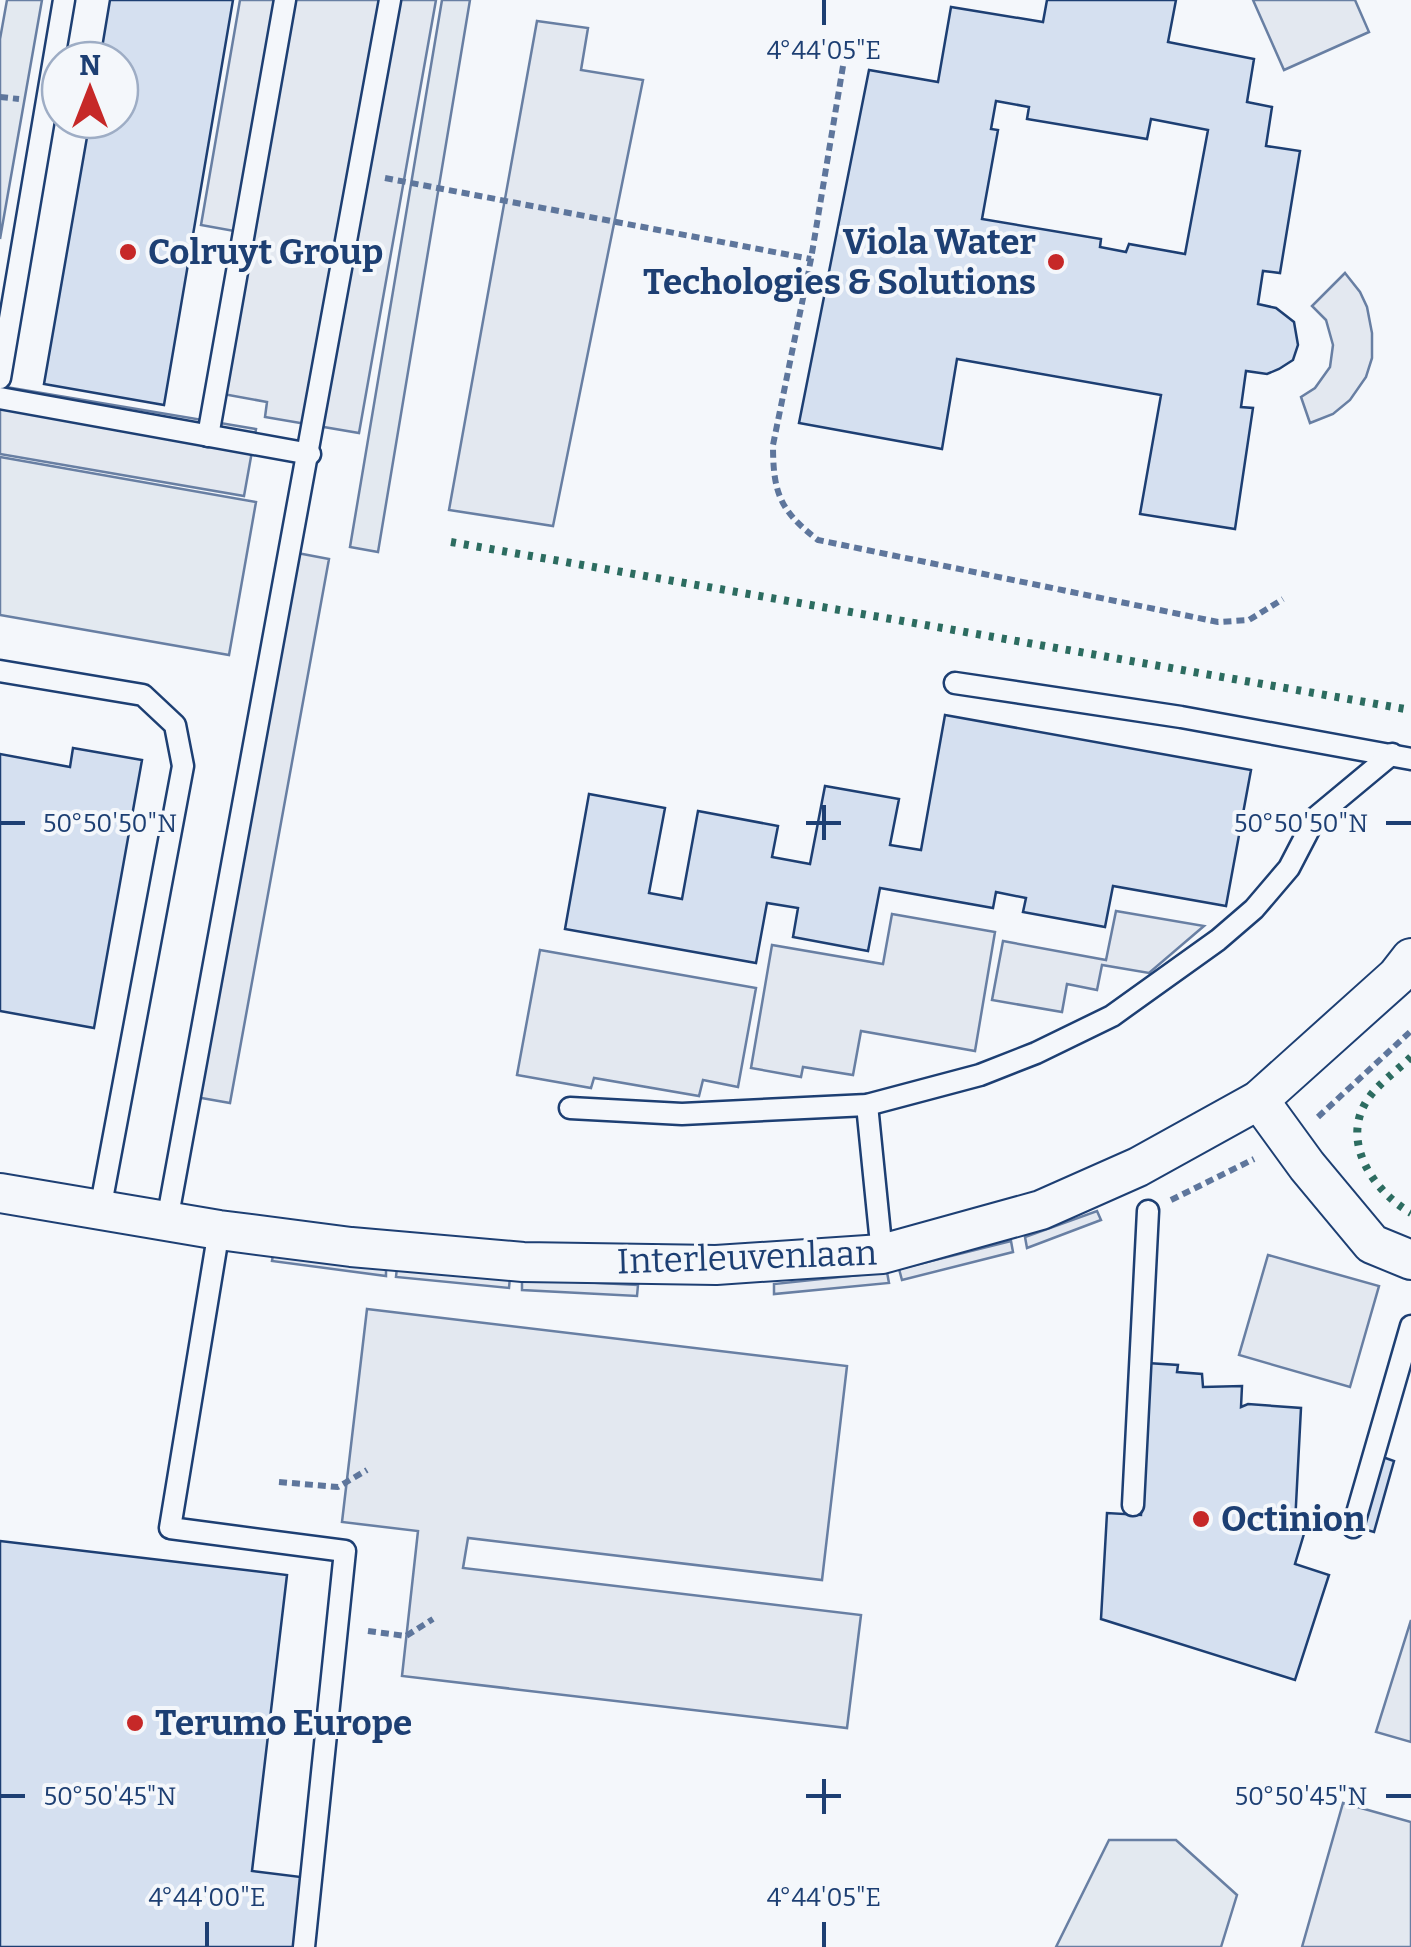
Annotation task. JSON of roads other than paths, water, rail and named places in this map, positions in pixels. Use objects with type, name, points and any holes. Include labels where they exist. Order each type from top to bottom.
[{"type":"street","name":"Interleuvenlaan","points":[[0,1193],[219,1230],[351,1247],[523,1262],[716,1265],[882,1254],[1041,1210],[1138,1167],[1258,1100],[1411,958]]},
{"type":"street","points":[[1258,1100],[1372,1244],[1411,1260]]},
{"type":"lane","points":[[0,378],[64,0]]},
{"type":"lane","points":[[208,436],[285,0]]},
{"type":"lane","points":[[167,1221],[390,0]]},
{"type":"lane","points":[[0,398],[310,454]]},
{"type":"lane","points":[[0,671],[143,695],[175,725],[183,766],[100,1210]]},
{"type":"lane","points":[[956,683],[1402,757]]},
{"type":"lane","points":[[570,1108],[682,1114],[867,1106],[980,1075],[1036,1053],[1112,1016],[1188,963],[1254,909],[1289,868],[1316,818],[1402,757]]},
{"type":"lane","points":[[867,1106],[882,1254]]},
{"type":"lane","points":[[1133,1505],[1148,1211]]},
{"type":"lane","points":[[219,1230],[170,1528],[345,1550],[304,1947]]},
{"type":"lane","points":[[1353,1528],[1411,1326]]},
{"type":"place","name":"Colruyt Group","points":[[128,252]]},
{"type":"place","name":"Viola Water Techologies & Solutions","points":[[1056,262]]},
{"type":"place","name":"Octinion","points":[[1201,1519]]},
{"type":"place","name":"Terumo Europe","points":[[135,1723]]}]
